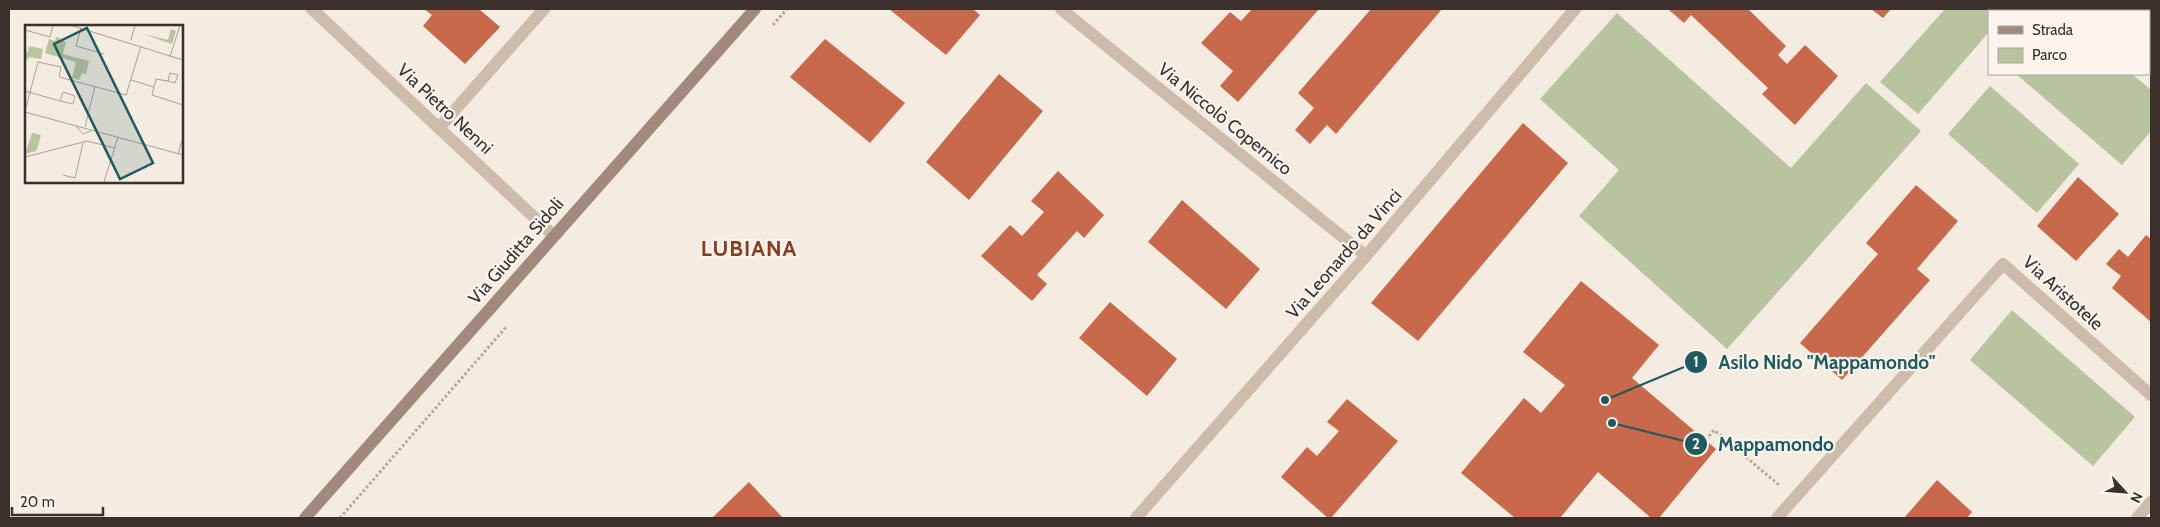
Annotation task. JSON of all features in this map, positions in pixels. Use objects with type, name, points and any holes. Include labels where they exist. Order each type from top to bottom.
[{"type":"street","name":"Via Pietro Nenni","points":[[312,9],[553,235]]},
{"type":"street","points":[[439,128],[544,9]]},
{"type":"street","name":"Via Giuditta Sidoli","points":[[305,518],[553,235],[756,9]]},
{"type":"street","name":"Via Niccolò Copernico","points":[[1061,9],[1366,256]]},
{"type":"street","name":"Via Leonardo da Vinci","points":[[1136,518],[1366,256],[1575,9]]},
{"type":"street","name":"Via Aristotele","points":[[1777,518],[2004,264],[2151,395]]},
{"type":"street","points":[[2137,518],[2151,502]]},
{"type":"path","points":[[1706,440],[1714,430],[1794,499]]},
{"type":"green space","points":[[1945,9],[2009,9],[1988,10],[1988,33],[1918,114],[1880,82]]},
{"type":"green space","points":[[2075,9],[2151,9],[2151,75],[2150,10]]},
{"type":"green space","points":[[1617,13],[1791,168],[1866,83],[1921,131],[1727,349],[1579,216],[1619,170],[1540,99]]},
{"type":"green space","points":[[2017,75],[2133,75],[2151,90],[2151,131],[2122,165]]},
{"type":"green space","points":[[1990,86],[2079,164],[2037,213],[1948,134]]},
{"type":"green space","points":[[2012,310],[2135,417],[2093,466],[1970,360]]},
{"type":"building","points":[[424,9],[479,9],[500,27],[465,64],[423,26],[432,15]]},
{"type":"building","points":[[889,9],[973,9],[980,15],[946,55]]},
{"type":"building","points":[[1252,9],[1319,9],[1238,102],[1220,86],[1233,71],[1201,43],[1230,12],[1241,21]]},
{"type":"building","points":[[1371,9],[1442,9],[1336,134],[1327,125],[1310,144],[1295,130],[1314,108],[1298,93]]},
{"type":"building","points":[[1668,9],[1748,9],[1786,46],[1778,55],[1787,64],[1805,45],[1838,76],[1795,125],[1762,94],[1768,88],[1691,15],[1684,23]]},
{"type":"building","points":[[1871,9],[1891,9],[1883,18]]},
{"type":"building","points":[[825,39],[905,103],[870,143],[790,77]]},
{"type":"building","points":[[999,74],[1043,111],[969,200],[926,162]]},
{"type":"building","points":[[1523,123],[1568,163],[1418,341],[1371,303]]},
{"type":"building","points":[[1058,171],[1104,215],[1084,238],[1077,231],[1037,275],[1047,284],[1032,301],[981,256],[1010,225],[1022,236],[1044,212],[1031,201]]},
{"type":"building","points":[[2078,177],[2119,214],[2076,261],[2037,226]]},
{"type":"building","points":[[1916,185],[1958,221],[1917,269],[1930,280],[1842,380],[1800,343],[1878,254],[1866,243]]},
{"type":"building","points":[[1182,200],[1260,269],[1226,309],[1148,242]]},
{"type":"building","points":[[2146,235],[2151,239],[2151,322],[2112,288],[2121,276],[2106,264],[2119,249],[2128,257]]},
{"type":"building","points":[[1581,281],[1659,345],[1632,378],[1716,449],[1659,518],[1651,518],[1598,472],[1560,518],[1515,518],[1461,473],[1524,398],[1541,413],[1565,385],[1523,352]]},
{"type":"building","points":[[1110,302],[1177,359],[1147,396],[1079,338]]},
{"type":"building","points":[[1347,399],[1398,441],[1331,518],[1328,518],[1281,477],[1307,447],[1317,456],[1339,431],[1327,422]]},
{"type":"building","points":[[1937,480],[1972,512],[1967,518],[1904,518]]},
{"type":"building","points":[[749,482],[783,518],[712,518]]},
{"type":"place","name":"Asilo Nido \"Mappamondo\"","points":[[1605,400]]},
{"type":"place","name":"Mappamondo","points":[[1612,423]]},
{"type":"district","name":"LUBIANA","points":[[749,248]]}]
